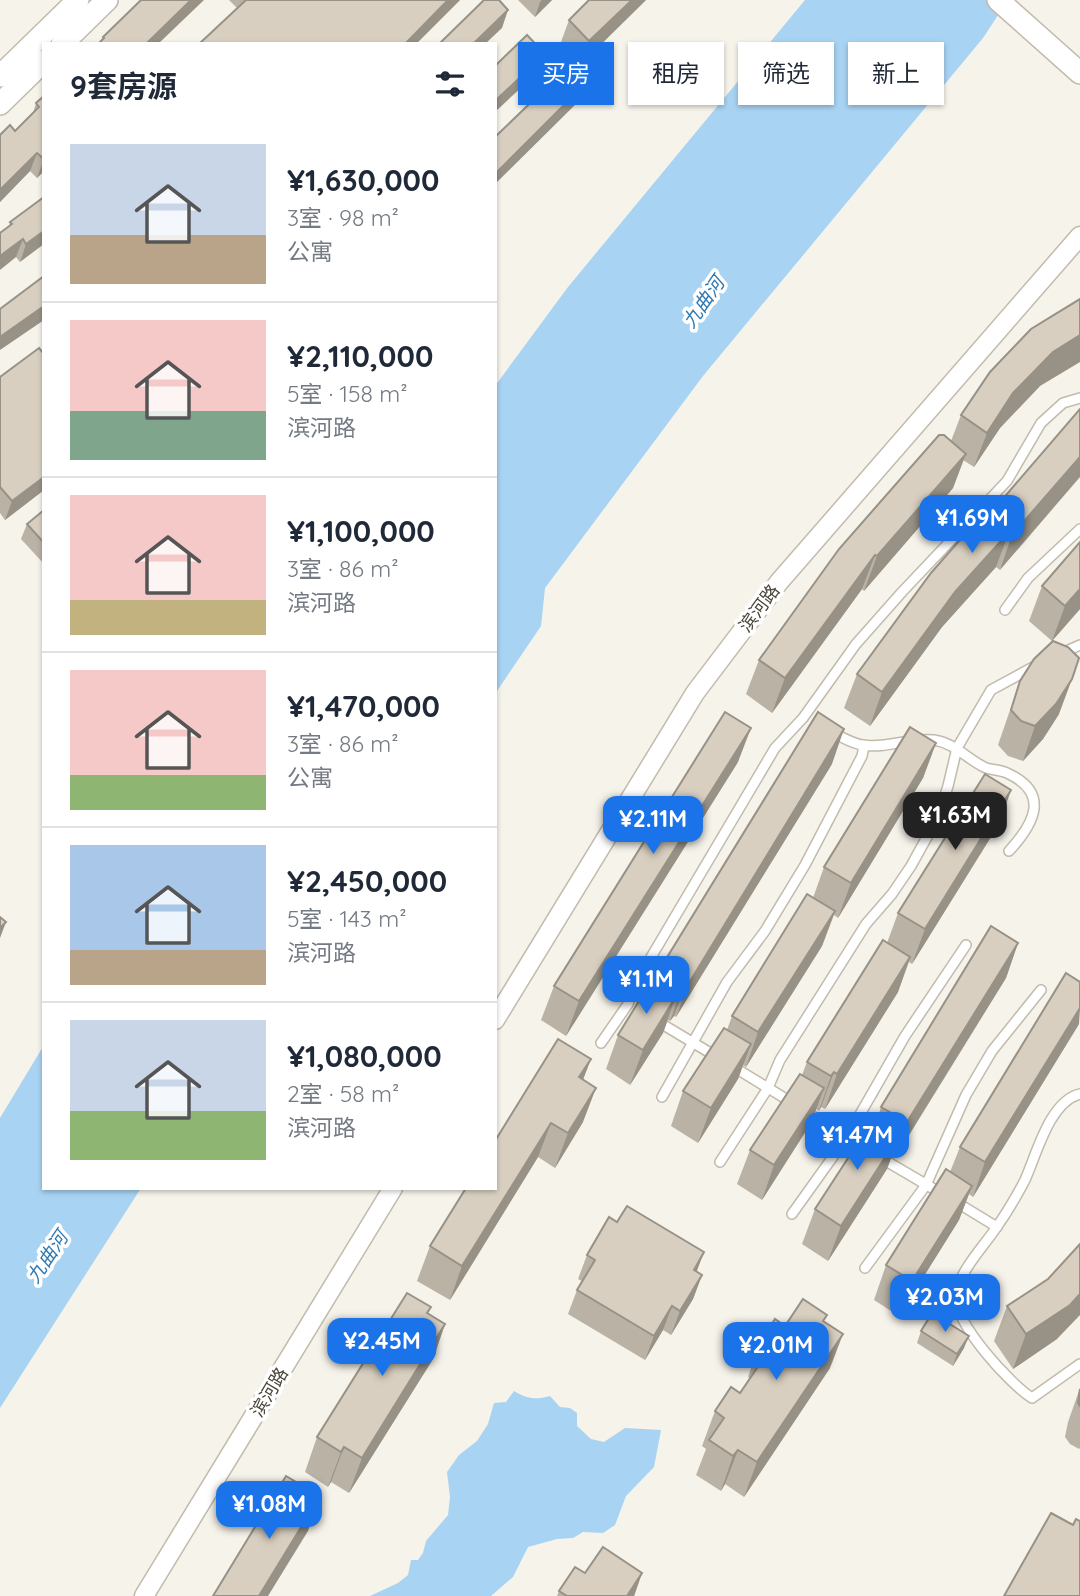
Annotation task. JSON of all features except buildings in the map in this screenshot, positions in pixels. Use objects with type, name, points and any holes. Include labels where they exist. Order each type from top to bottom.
[{"type":"street","points":[[0,76],[78,0]]},
{"type":"street","points":[[64,42],[107,0]]},
{"type":"street","points":[[998,0],[1080,73]]},
{"type":"street","points":[[0,104],[42,63]]},
{"type":"street","name":"滨河路","points":[[497,1017],[695,693],[779,582],[1080,236]]},
{"type":"street","name":"滨河路","points":[[144,1596],[392,1190]]},
{"type":"lane","points":[[601,1044],[628,1004],[634,986],[775,748],[803,718],[865,634],[1007,481],[1041,423],[1063,403],[1080,398]]},
{"type":"lane","points":[[1005,610],[1028,578],[1080,529]]},
{"type":"lane","points":[[1055,657],[1080,645]]},
{"type":"lane","points":[[720,1162],[768,1088],[780,1060],[866,924],[892,894],[911,866],[938,817],[957,748],[991,690],[1044,661]]},
{"type":"lane","points":[[803,718],[815,724]]},
{"type":"lane","points":[[827,730],[864,746],[934,740],[957,748],[985,768],[1006,772],[1023,783],[1033,797],[1035,815],[1024,835],[1009,850]]},
{"type":"lane","points":[[662,1097],[727,982],[765,932],[805,865],[862,756],[864,746]]},
{"type":"lane","points":[[792,1214],[848,1137],[905,1036],[966,944]]},
{"type":"lane","points":[[864,1268],[926,1185],[966,1095],[992,1051],[1041,990]]},
{"type":"lane","points":[[628,1004],[639,1010]]},
{"type":"lane","points":[[650,1017],[997,1227]]},
{"type":"lane","points":[[1080,1094],[1073,1096],[1057,1111],[1024,1181],[997,1227],[968,1267],[958,1286],[956,1299],[975,1339],[1015,1387],[1032,1398],[1080,1364]]},
{"type":"water","name":"九曲河","points":[[805,0],[1008,0],[983,38],[944,85],[944,42],[848,42],[848,105],[927,105],[703,376],[545,588],[541,626],[497,691],[497,383],[568,287],[718,105],[724,105],[724,98],[738,81],[738,105],[834,105],[834,42],[770,42]]},
{"type":"water","name":"九曲河","points":[[42,1048],[42,1190],[140,1190],[0,1408],[0,1118]]},
{"type":"water","points":[[514,1391],[532,1398],[550,1396],[560,1407],[570,1408],[577,1413],[577,1426],[591,1439],[604,1442],[625,1428],[661,1430],[654,1467],[626,1496],[615,1525],[603,1533],[583,1532],[573,1538],[557,1539],[528,1547],[513,1577],[491,1596],[370,1596],[398,1583],[408,1575],[411,1560],[418,1560],[426,1541],[448,1515],[450,1497],[447,1472],[459,1455],[477,1441],[488,1424],[494,1403],[506,1402]]}]
